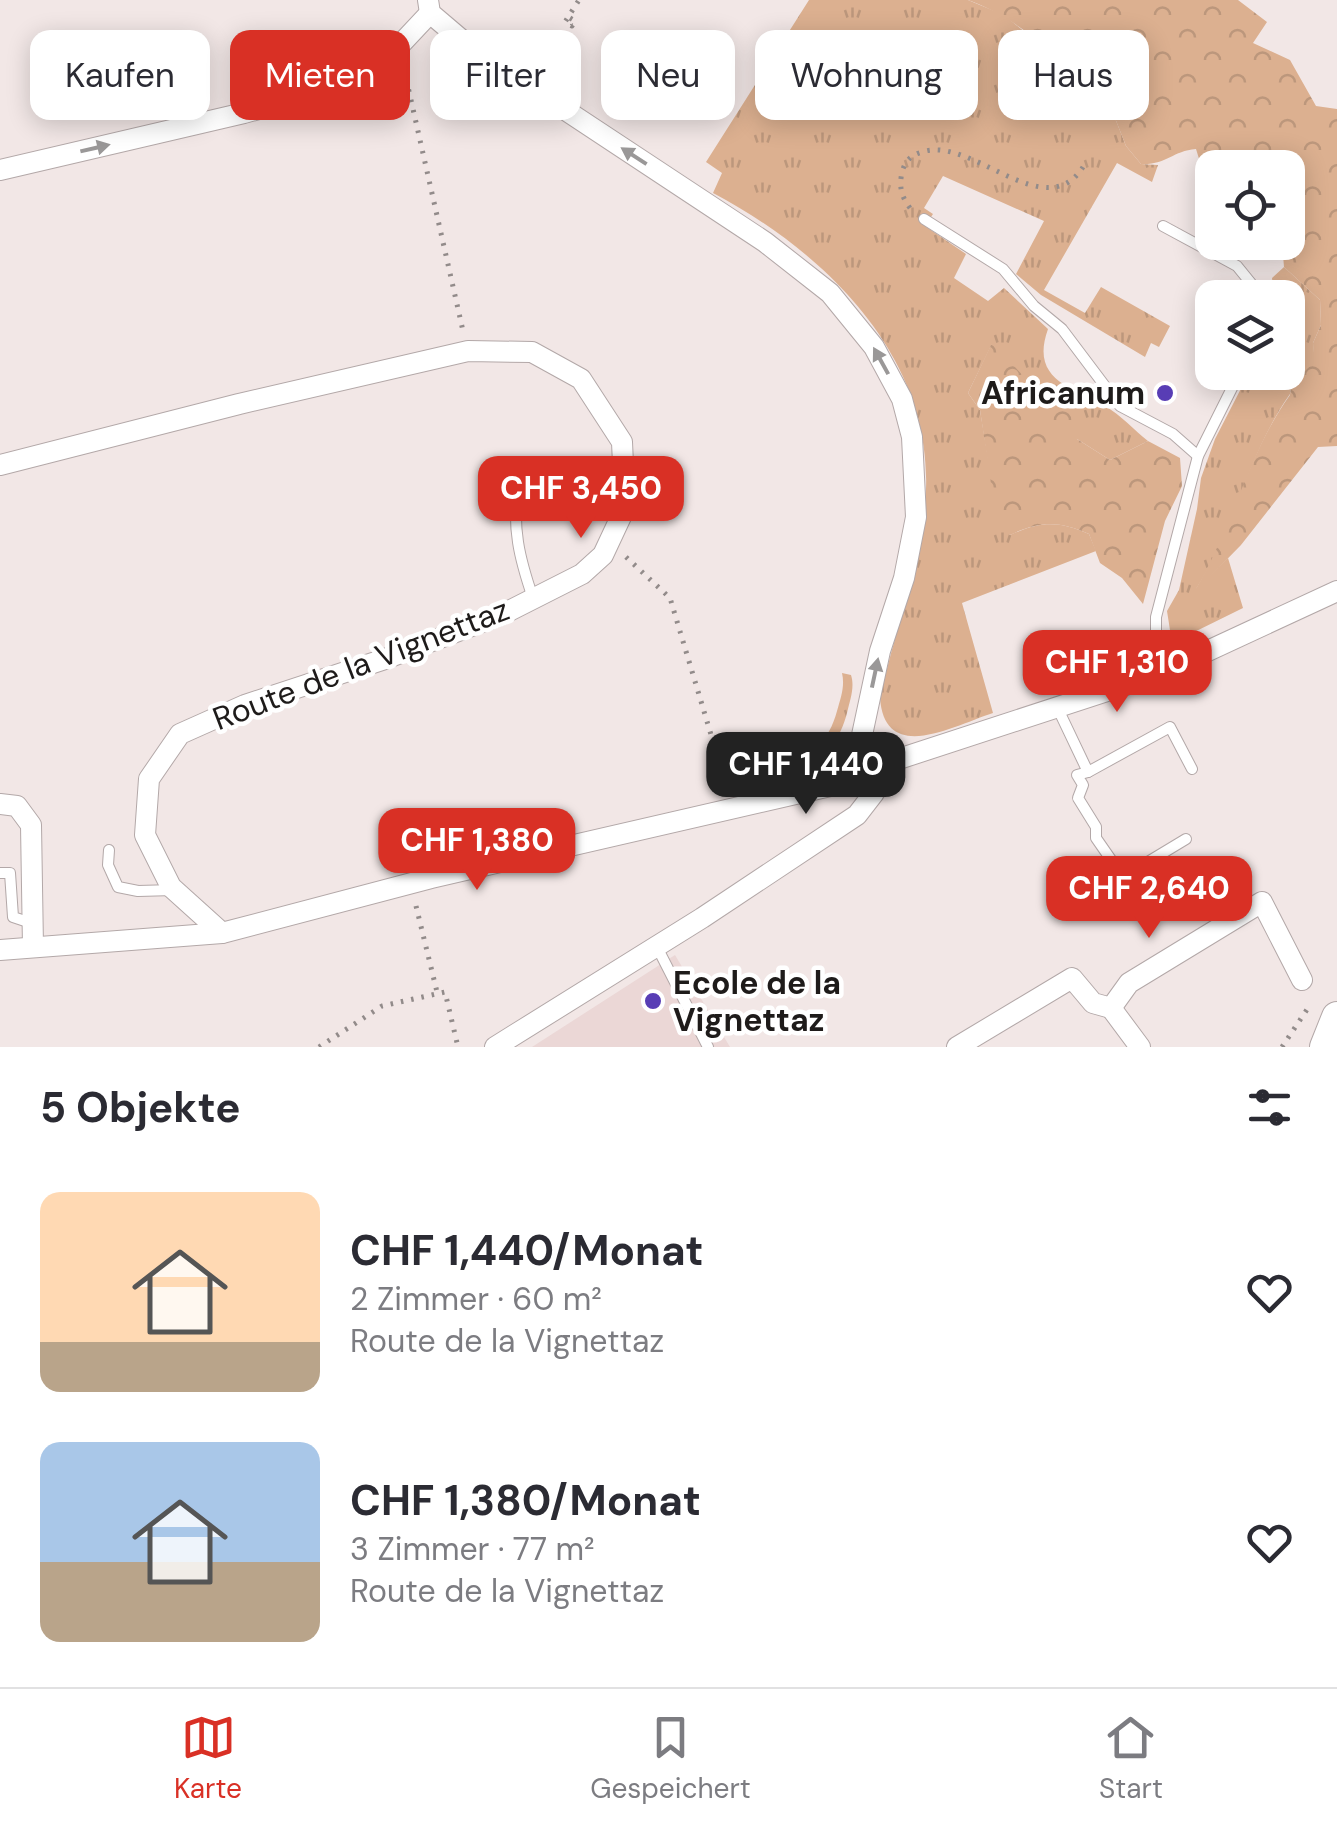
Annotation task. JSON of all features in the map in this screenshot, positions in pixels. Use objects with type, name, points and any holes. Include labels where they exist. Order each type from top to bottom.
[{"type":"main road","points":[[1325,1047],[1337,1017]]},
{"type":"street","points":[[410,32],[429,6],[470,46],[765,242],[830,293],[874,348],[902,399],[912,437],[916,517],[904,578],[880,651],[862,735],[874,793],[857,815],[495,1047]]},
{"type":"street","points":[[0,170],[230,116]]},
{"type":"street","name":"Route de la Vignettaz","points":[[0,465],[468,351],[532,352],[581,378],[622,442],[625,508],[603,556],[582,574],[503,614],[385,659],[245,705],[180,734],[150,779],[145,835],[174,890],[222,933]]},
{"type":"street","points":[[0,950],[222,933],[411,884],[839,784],[868,769],[1156,674],[1337,591]]},
{"type":"street","points":[[0,804],[16,806],[32,825],[33,947]]},
{"type":"street","points":[[1111,1008],[1129,983],[1262,902],[1302,980]]},
{"type":"street","points":[[957,1047],[1072,978],[1093,1003],[1111,1008],[1140,1047]]},
{"type":"lane","points":[[924,219],[1003,269],[1034,306],[1062,329],[1120,406],[1173,434],[1198,456]]},
{"type":"lane","points":[[1163,226],[1237,266],[1248,280]]},
{"type":"lane","points":[[1156,674],[1156,617],[1198,456],[1231,390]]},
{"type":"lane","points":[[518,484],[514,517],[523,570],[533,598]]},
{"type":"lane","points":[[1058,709],[1088,772]]},
{"type":"lane","points":[[1186,839],[1124,877],[1096,838],[1096,826],[1078,798],[1082,784],[1076,775],[1170,727],[1192,769]]},
{"type":"lane","points":[[109,850],[108,865],[118,888],[174,890]]},
{"type":"lane","points":[[0,873],[10,872],[13,917],[33,923]]},
{"type":"lane","points":[[657,946],[708,1047]]},
{"type":"path","points":[[570,18],[575,21],[572,26],[565,22],[579,0]]},
{"type":"path","points":[[410,91],[464,336]]},
{"type":"path","points":[[924,219],[913,212],[899,185],[905,162],[917,153],[934,148],[949,150],[1021,182],[1058,188],[1075,180],[1083,168]]},
{"type":"path","points":[[616,549],[670,598],[725,780]]},
{"type":"path","points":[[411,884],[437,993]]},
{"type":"path","points":[[1282,1047],[1318,1000],[1302,980]]},
{"type":"path","points":[[319,1047],[382,1006],[445,992],[458,1047]]},
{"type":"shaded area","name":"Ecole de la Vignettaz","points":[[675,955],[730,1047],[532,1047]]},
{"type":"green space","points":[[809,0],[968,0],[1004,15],[1022,30],[998,30],[998,120],[1116,120],[1126,146],[1141,164],[1158,165],[1152,182],[1117,163],[1044,290],[1085,313],[1101,287],[1170,326],[1159,347],[1151,343],[1145,357],[1041,295],[1016,274],[1044,221],[943,176],[924,208],[933,214],[925,226],[966,254],[954,278],[988,301],[1004,288],[1048,329],[1044,359],[1057,379],[1111,410],[1148,441],[1110,460],[1077,439],[992,344],[968,393],[980,410],[991,477],[1010,535],[1031,527],[1059,525],[1089,534],[1096,551],[962,603],[993,713],[941,732],[907,736],[894,730],[885,718],[880,698],[924,513],[923,440],[910,394],[890,351],[863,312],[793,245],[713,193],[722,173],[706,162],[755,85],[755,120],[978,120],[978,30],[790,30]]},
{"type":"green space","points":[[968,0],[1238,0],[1267,22],[1253,43],[1290,60],[1316,106],[1337,109],[1337,446],[1318,447],[1241,545],[1192,595],[1262,442],[1290,390],[1305,390],[1305,371],[1314,362],[1313,343],[1321,325],[1320,300],[1305,286],[1305,280],[1298,280],[1284,267],[1283,260],[1305,260],[1305,150],[1196,149],[1141,164],[1126,146],[1116,120],[1149,120],[1149,30],[1024,30]]},
{"type":"green space","points":[[1284,267],[1298,280],[1272,280]]},
{"type":"green space","points":[[1305,286],[1320,300],[1321,325],[1313,343],[1315,362],[1305,372]]},
{"type":"green space","points":[[992,343],[1030,383],[1054,384],[1076,415],[1077,439],[1110,460],[1148,441],[1180,458],[1182,486],[1165,521],[1143,604],[1122,578],[1100,563],[1089,534],[1050,524],[1010,535],[996,517],[980,410],[968,393]]},
{"type":"green space","points":[[1240,390],[1290,390],[1196,589],[1228,558],[1243,608],[1172,643],[1167,611],[1179,590],[1201,478],[1215,439]]},
{"type":"green space","points":[[842,673],[851,675],[852,694],[840,733],[829,749],[802,769],[730,789],[728,780],[780,768],[820,744],[837,711]]},
{"type":"place","name":"Africanum","points":[[1165,393]]},
{"type":"place","name":"Ecole de la Vignettaz","points":[[653,1001]]}]
